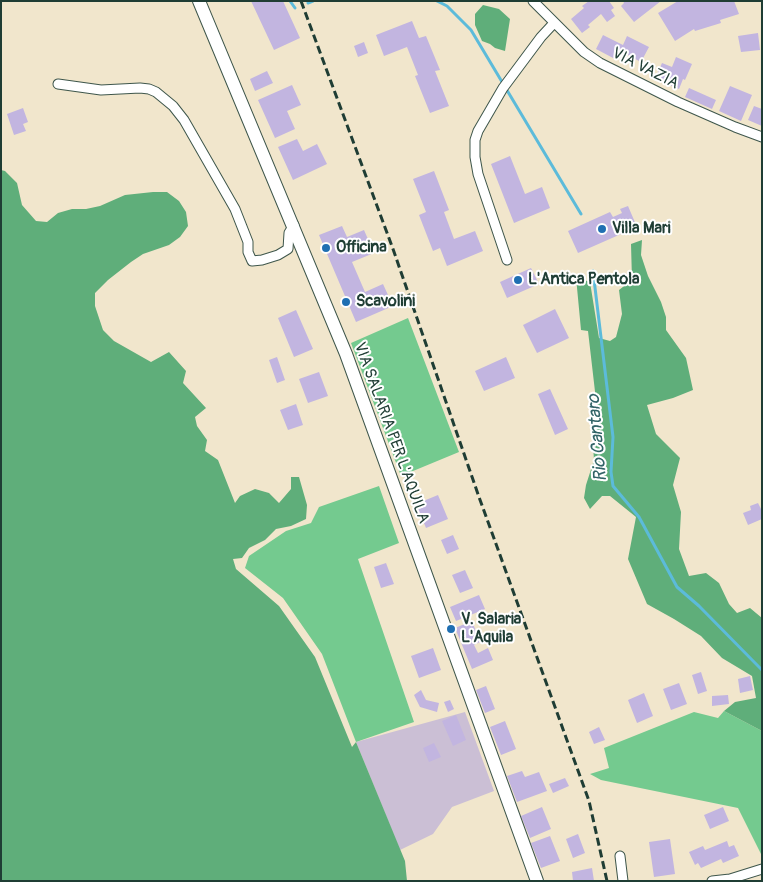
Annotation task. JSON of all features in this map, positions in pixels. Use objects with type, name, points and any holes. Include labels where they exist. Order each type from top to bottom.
[{"type":"main road","name":"VIA SALARIA PER L'AQUILA","points":[[199,1],[294,225],[346,354],[537,881]]},
{"type":"street","name":"VIA VAZIA","points":[[533,1],[584,52],[600,63],[678,102],[762,137]]},
{"type":"street","points":[[507,260],[478,174],[475,140],[478,131],[503,88],[554,22]]},
{"type":"street","points":[[58,84],[101,90],[149,89],[156,92],[173,106],[184,120],[235,209],[248,242],[248,252],[252,261],[278,255],[288,249],[289,233],[294,225]]},
{"type":"street","points":[[620,856],[623,881]]},
{"type":"street","points":[[712,881],[730,879],[762,869]]},
{"type":"shaded area","points":[[465,712],[494,791],[452,807],[433,834],[400,850],[356,742]]},
{"type":"green space","points":[[483,5],[499,9],[510,19],[505,51],[482,41],[475,25],[475,14]]},
{"type":"green space","points":[[1,170],[5,171],[17,183],[22,205],[36,221],[47,222],[58,213],[72,209],[100,206],[125,195],[153,192],[167,192],[179,201],[186,212],[188,226],[180,237],[169,245],[143,254],[108,280],[95,293],[95,306],[103,330],[114,341],[151,362],[169,352],[186,371],[183,383],[206,408],[195,417],[197,426],[207,440],[205,451],[218,460],[235,503],[240,496],[255,489],[269,493],[279,503],[291,489],[291,477],[299,477],[307,505],[306,519],[291,526],[276,529],[265,540],[249,548],[242,558],[233,559],[236,569],[279,606],[315,657],[352,747],[356,742],[405,861],[407,881],[1,881]]},
{"type":"green space","points":[[642,240],[641,255],[666,317],[666,330],[686,358],[693,390],[647,405],[656,434],[680,458],[673,485],[681,512],[679,549],[689,576],[706,573],[719,583],[729,604],[737,613],[750,608],[762,618],[762,731],[724,711],[735,702],[756,698],[752,676],[722,658],[701,636],[647,604],[628,559],[636,517],[610,496],[602,496],[590,509],[584,498],[594,460],[592,430],[599,426],[588,331],[581,330],[576,277],[590,282],[599,338],[610,341],[616,337],[622,314],[619,290],[632,280],[631,244]]},
{"type":"green space","points":[[408,318],[459,452],[401,476],[351,343]]},
{"type":"green space","points":[[379,486],[399,543],[358,559],[414,722],[356,742],[322,654],[283,598],[245,568],[249,556],[286,531],[311,523],[319,507]]},
{"type":"green space","points":[[724,711],[762,731],[762,856],[738,808],[601,780],[590,774],[609,768],[604,748],[694,712],[718,718]]},
{"type":"building","points":[[251,1],[283,1],[300,38],[274,50]]},
{"type":"building","points":[[589,1],[609,1],[614,8],[611,10],[615,16],[607,22],[601,14],[582,33],[571,19]]},
{"type":"building","points":[[623,1],[661,1],[634,22],[621,6],[624,3]]},
{"type":"building","points":[[678,1],[734,1],[739,14],[720,20],[721,23],[695,31],[694,29],[675,41],[658,13]]},
{"type":"building","points":[[412,21],[419,38],[426,36],[440,70],[435,71],[449,106],[430,113],[415,76],[418,75],[407,47],[384,56],[376,35]]},
{"type":"building","points":[[758,33],[760,50],[741,52],[738,36]]},
{"type":"building","points":[[603,35],[623,45],[627,36],[649,47],[641,62],[620,51],[615,59],[596,49]]},
{"type":"building","points":[[364,42],[368,53],[358,57],[354,46]]},
{"type":"building","points":[[676,57],[692,64],[679,89],[655,79],[662,63],[672,67]]},
{"type":"building","points":[[267,71],[273,83],[255,91],[250,79]]},
{"type":"building","points":[[292,85],[301,105],[287,111],[295,129],[275,138],[258,100]]},
{"type":"building","points":[[730,86],[752,95],[741,121],[719,111]]},
{"type":"building","points":[[689,88],[716,100],[712,109],[685,97]]},
{"type":"building","points":[[754,106],[762,109],[762,126],[748,120]]},
{"type":"building","points":[[23,108],[28,122],[23,124],[26,131],[14,135],[7,114]]},
{"type":"building","points":[[297,139],[303,151],[317,144],[327,164],[293,180],[278,147]]},
{"type":"building","points":[[510,156],[525,194],[542,187],[550,208],[514,223],[491,164]]},
{"type":"building","points":[[434,171],[449,210],[444,212],[454,239],[475,231],[483,251],[447,266],[440,248],[433,251],[419,215],[426,212],[413,179]]},
{"type":"building","name":"Villa Mari","points":[[628,206],[637,227],[578,253],[568,231],[610,212],[613,217],[622,213],[620,209]]},
{"type":"building","points":[[342,226],[347,237],[364,230],[374,253],[352,262],[365,292],[383,284],[393,306],[356,322],[319,235]]},
{"type":"building","points":[[531,268],[539,284],[507,298],[500,282]]},
{"type":"building","points":[[555,309],[569,338],[537,353],[523,325]]},
{"type":"building","points":[[296,310],[313,349],[294,357],[278,318]]},
{"type":"building","points":[[277,357],[285,380],[277,383],[269,360]]},
{"type":"building","points":[[506,357],[515,378],[484,391],[475,371]]},
{"type":"building","points":[[319,372],[328,396],[308,403],[299,379]]},
{"type":"building","points":[[550,389],[568,429],[555,435],[538,394]]},
{"type":"building","points":[[296,404],[303,425],[288,430],[280,410]]},
{"type":"building","points":[[438,495],[448,519],[426,528],[416,504]]},
{"type":"building","points":[[758,503],[762,511],[762,519],[748,525],[743,513],[751,510],[750,506]]},
{"type":"building","points":[[453,535],[459,549],[447,554],[441,540]]},
{"type":"building","points":[[386,563],[394,584],[381,588],[374,567]]},
{"type":"building","points":[[465,570],[473,588],[460,593],[452,575]]},
{"type":"building","points":[[479,595],[485,609],[456,621],[450,607]]},
{"type":"building","points":[[472,621],[480,642],[474,645],[478,653],[488,648],[493,660],[472,669],[455,628]]},
{"type":"building","points":[[433,648],[441,670],[419,678],[411,656]]},
{"type":"building","points":[[701,672],[707,691],[698,694],[692,675]]},
{"type":"building","points":[[750,676],[753,690],[740,693],[738,679]]},
{"type":"building","points":[[679,683],[687,704],[671,710],[663,689]]},
{"type":"building","points":[[486,686],[495,709],[485,713],[476,690]]},
{"type":"building","points":[[421,690],[426,700],[439,703],[437,712],[420,707],[414,695]]},
{"type":"building","points":[[644,693],[653,716],[637,723],[628,700]]},
{"type":"building","points":[[728,695],[729,704],[712,706],[712,696]]},
{"type":"building","points":[[450,700],[454,709],[448,712],[444,702]]},
{"type":"building","points":[[456,715],[466,740],[453,746],[442,721]]},
{"type":"building","points":[[505,721],[516,749],[501,755],[490,727]]},
{"type":"building","points":[[599,727],[605,740],[594,744],[589,732]]},
{"type":"building","points":[[434,743],[441,757],[429,762],[423,748]]},
{"type":"building","points":[[522,771],[525,777],[539,772],[547,791],[517,802],[507,776]]},
{"type":"building","points":[[565,778],[569,786],[553,793],[549,784]]},
{"type":"building","points":[[542,807],[551,829],[530,838],[521,816]]},
{"type":"building","points":[[723,807],[729,821],[710,829],[704,815]]},
{"type":"building","points":[[578,834],[585,853],[573,858],[566,839]]},
{"type":"building","points":[[550,836],[560,861],[541,868],[531,843]]},
{"type":"building","points":[[670,839],[675,874],[654,877],[649,842]]},
{"type":"building","points":[[727,841],[729,847],[734,845],[739,856],[723,863],[721,859],[701,868],[698,863],[695,865],[689,852],[703,846],[705,850]]},
{"type":"building","points":[[592,868],[594,881],[573,881],[572,872]]},
{"type":"waterway","name":"Rio Cantaro","points":[[290,1],[295,8]]},
{"type":"waterway","name":"Rio Cantaro","points":[[308,3],[313,1]]},
{"type":"waterway","name":"Rio Cantaro","points":[[437,1],[447,6],[471,30],[581,214]]},
{"type":"waterway","name":"Rio Cantaro","points":[[593,271],[613,437],[611,472],[613,486],[639,517],[677,587],[699,606],[762,670]]},
{"type":"railway","points":[[301,1],[393,249],[479,497],[589,801],[607,881]]},
{"type":"place","name":"Villa Mari","points":[[602,229]]},
{"type":"place","name":"Officina","points":[[326,248]]},
{"type":"place","name":"L'Antica Pentola","points":[[518,280]]},
{"type":"place","name":"Scavolini","points":[[346,302]]},
{"type":"place","name":"V. Salaria L'Aquila","points":[[451,629]]}]
